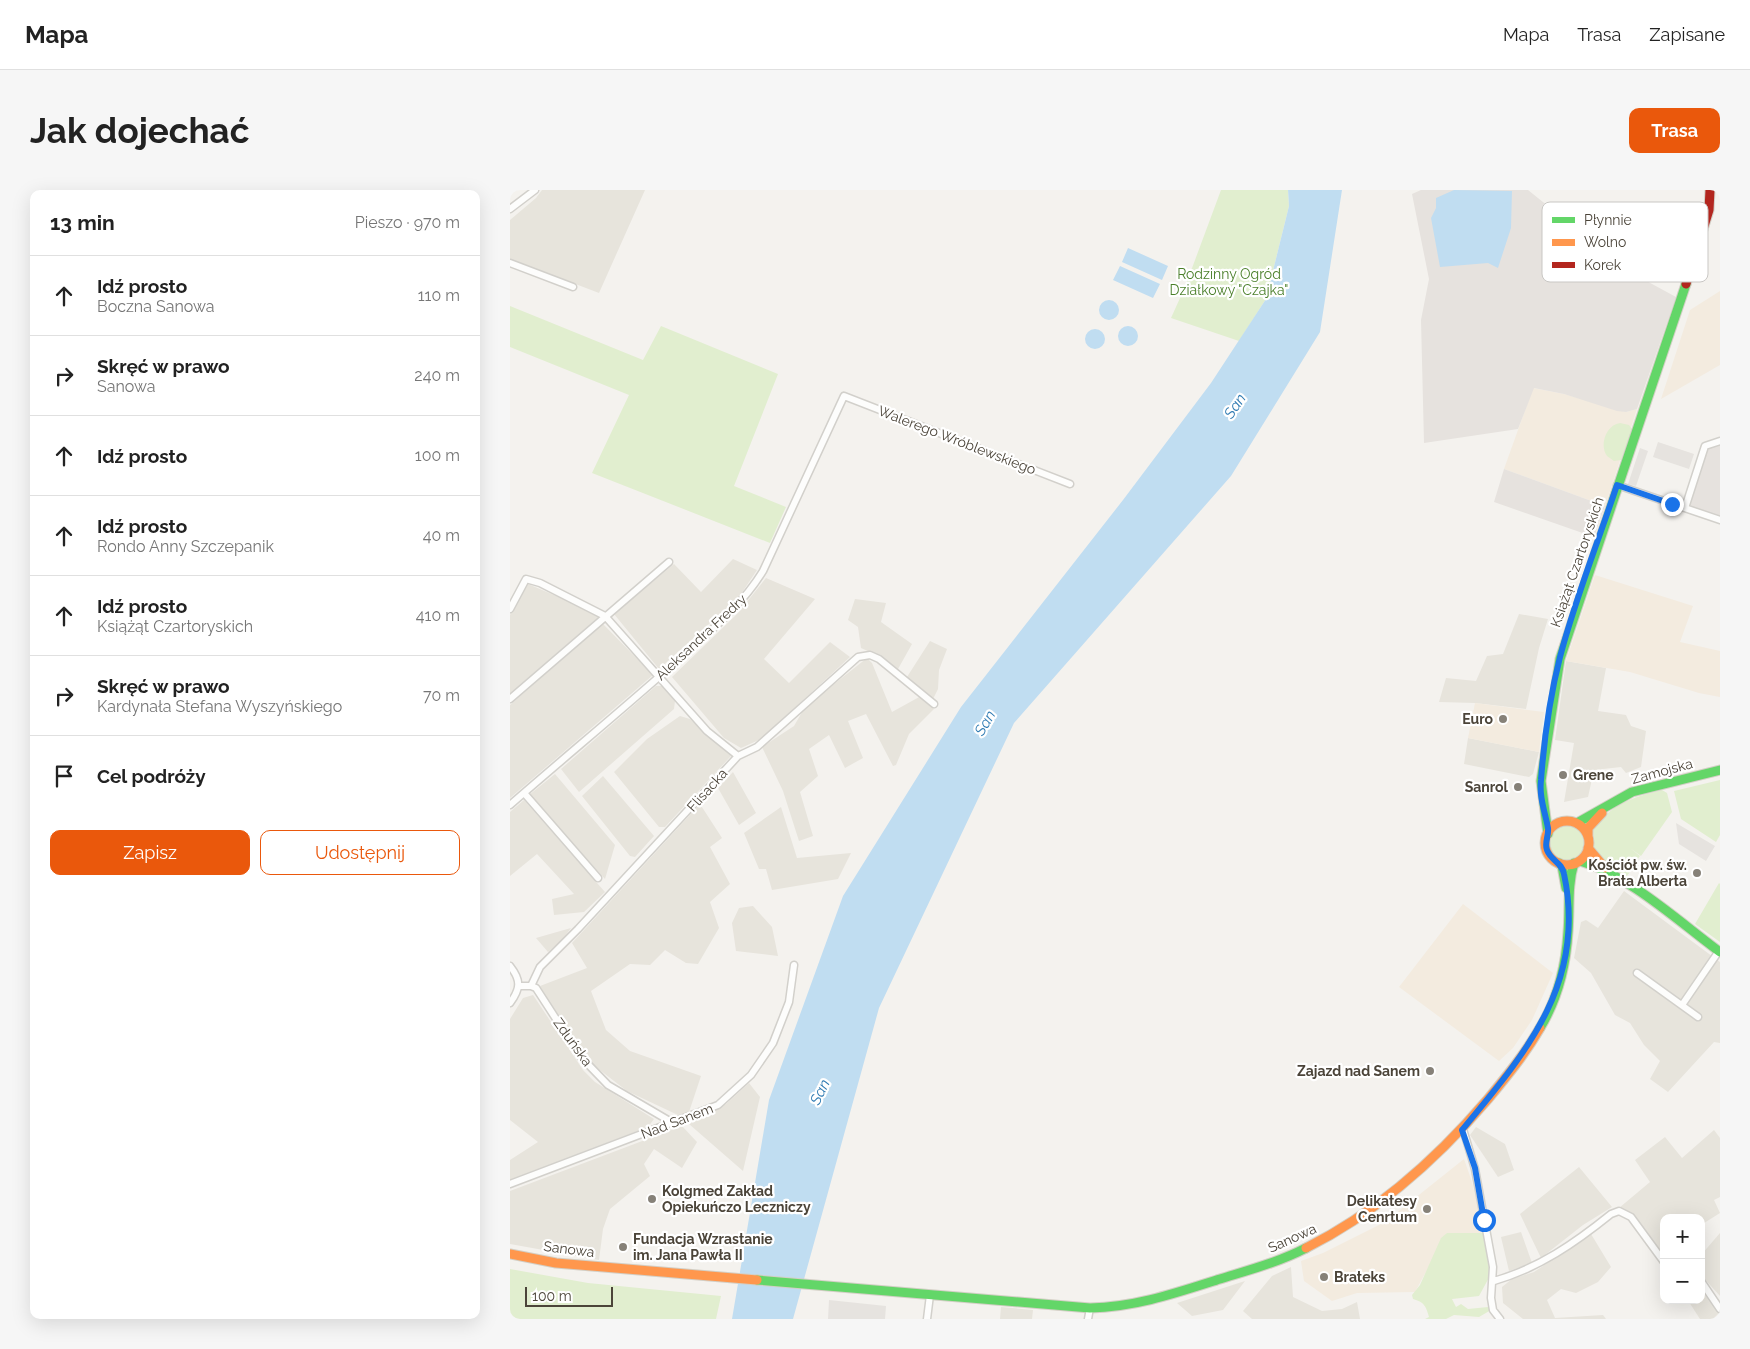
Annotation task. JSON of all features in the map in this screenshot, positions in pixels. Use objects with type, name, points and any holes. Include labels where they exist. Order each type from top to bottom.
[{"type":"main road","name":"Książąt Czartoryskich","points":[[1708,214],[1710,190]]},
{"type":"main road","name":"Książąt Czartoryskich","points":[[1548,834],[1543,806],[1541,774],[1560,658],[1687,282]]},
{"type":"main road","name":"Zamojska","points":[[1577,823],[1612,802],[1640,790],[1720,770]]},
{"type":"main road","name":"Zamojska","points":[[1588,836],[1592,823],[1612,802]]},
{"type":"main road","points":[[1543,806],[1551,818],[1562,822],[1577,823],[1588,836],[1590,853],[1614,877]]},
{"type":"main road","points":[[1562,822],[1553,826],[1548,834],[1546,846],[1548,853],[1559,863],[1564,874],[1568,904]]},
{"type":"main road","points":[[1568,904],[1577,862],[1588,848]]},
{"type":"main road","points":[[1559,863],[1577,862],[1591,864],[1614,877],[1720,952]]},
{"type":"main road","name":"Sanowa","points":[[510,1254],[556,1263],[1090,1308],[1130,1306],[1159,1300],[1299,1252],[1356,1222],[1414,1179],[1462,1130],[1513,1067],[1542,1025],[1558,985],[1566,949],[1568,904]]},
{"type":"street","points":[[510,209],[534,190]]},
{"type":"street","points":[[510,263],[573,287]]},
{"type":"street","name":"Walerego Wróblewskiego","points":[[844,396],[1070,484]]},
{"type":"street","name":"Aleksandra Fredry","points":[[510,805],[659,677],[736,607],[761,575],[844,396]]},
{"type":"street","points":[[1685,508],[1705,446],[1720,441]]},
{"type":"street","points":[[1617,485],[1720,520]]},
{"type":"street","points":[[510,699],[670,562]]},
{"type":"street","points":[[510,608],[526,579],[540,583],[605,616],[707,731],[738,756]]},
{"type":"street","name":"Flisacka","points":[[531,986],[540,967],[578,929],[738,756],[756,747],[858,657],[870,655],[879,659],[934,704]]},
{"type":"street","points":[[524,793],[598,878]]},
{"type":"street","points":[[1682,1005],[1720,952]]},
{"type":"street","name":"Nad Sanem","points":[[510,1184],[718,1105],[751,1075],[773,1043],[786,1010],[794,965]]},
{"type":"street","points":[[510,966],[519,979],[520,986],[510,1003]]},
{"type":"street","points":[[1637,973],[1698,1017]]},
{"type":"street","points":[[520,986],[531,986]]},
{"type":"street","name":"Zduńska","points":[[531,986],[536,988],[580,1056],[608,1085],[673,1123]]},
{"type":"street","points":[[1462,1130],[1475,1168],[1493,1267],[1494,1281],[1491,1298],[1493,1310],[1500,1319]]},
{"type":"street","points":[[1494,1281],[1522,1273],[1555,1255],[1607,1217],[1620,1211],[1631,1217],[1662,1259]]},
{"type":"street","points":[[1705,1286],[1720,1309]]},
{"type":"street","points":[[927,1319],[930,1295]]},
{"type":"street","points":[[1088,1319],[1090,1308]]},
{"type":"shaded area","points":[[542,190],[645,190],[599,293],[510,259],[510,220],[536,198]]},
{"type":"shaded area","points":[[1421,190],[1528,190],[1543,202],[1542,282],[1648,282],[1676,297],[1637,409],[1626,412],[1617,411],[1564,394],[1534,388],[1518,429],[1424,443],[1421,320],[1429,279],[1412,194]]},
{"type":"shaded area","points":[[1720,291],[1720,365],[1661,399],[1690,310]]},
{"type":"shaded area","points":[[1533,388],[1564,394],[1626,412],[1637,409],[1605,506],[1504,469]]},
{"type":"shaded area","points":[[1658,442],[1694,454],[1689,469],[1653,457]]},
{"type":"shaded area","points":[[1720,445],[1720,516],[1689,506],[1708,449]]},
{"type":"shaded area","points":[[1640,448],[1648,451],[1636,486],[1628,484]]},
{"type":"shaded area","points":[[1504,469],[1605,506],[1594,537],[1494,502]]},
{"type":"shaded area","points":[[733,559],[757,570],[739,597],[659,669],[614,614],[674,564],[701,592]]},
{"type":"shaded area","points":[[1595,575],[1693,606],[1680,642],[1720,651],[1720,697],[1699,693],[1630,672],[1566,661]]},
{"type":"shaded area","points":[[766,578],[815,599],[764,659],[789,683],[830,642],[850,657],[761,739],[741,748],[724,738],[672,677],[738,613]]},
{"type":"shaded area","points":[[528,584],[601,615],[510,694],[510,615]]},
{"type":"shaded area","points":[[855,599],[886,603],[881,622],[912,644],[898,669],[879,656],[861,648],[858,627],[848,620]]},
{"type":"shaded area","points":[[1519,614],[1548,619],[1539,648],[1526,709],[1475,703],[1439,702],[1446,678],[1476,681],[1487,656],[1503,654]]},
{"type":"shaded area","points":[[603,624],[653,675],[510,798],[510,705]]},
{"type":"shaded area","points":[[930,641],[947,649],[939,670],[938,689],[933,699],[909,682],[907,677]]},
{"type":"shaded area","points":[[867,658],[872,663],[892,712],[921,696],[934,709],[909,734],[896,765],[893,766],[866,714],[848,721],[863,758],[845,768],[829,735],[809,749],[818,776],[800,792],[813,836],[799,841],[783,791],[762,747],[794,726],[805,707]]},
{"type":"shaded area","points":[[1566,661],[1606,668],[1598,711],[1626,715],[1631,726],[1646,731],[1641,767],[1626,773],[1621,767],[1594,770],[1588,797],[1564,802],[1574,743],[1555,740]]},
{"type":"shaded area","points":[[656,686],[662,686],[675,701],[674,709],[579,792],[561,769]]},
{"type":"shaded area","points":[[1475,703],[1544,712],[1539,752],[1468,738]]},
{"type":"shaded area","points":[[680,716],[690,719],[731,756],[665,827],[659,827],[614,772],[647,739]]},
{"type":"shaded area","points":[[1468,738],[1539,752],[1533,774],[1529,777],[1464,764]]},
{"type":"shaded area","points":[[733,772],[756,813],[739,825],[718,788]]},
{"type":"shaded area","points":[[555,774],[615,845],[605,879],[529,795]]},
{"type":"shaded area","points":[[603,776],[654,836],[635,857],[630,856],[582,796]]},
{"type":"shaded area","points":[[524,800],[605,892],[584,912],[554,915],[552,899],[574,894],[537,854],[510,876],[510,812]]},
{"type":"shaded area","points":[[700,804],[722,838],[710,847],[730,884],[710,902],[719,928],[698,964],[686,963],[665,950],[650,965],[630,964],[591,991],[606,1030],[630,1051],[701,1076],[689,1112],[680,1116],[627,1091],[592,1064],[574,1043],[540,986],[587,968],[572,943]]},
{"type":"shaded area","points":[[781,807],[797,858],[851,853],[838,879],[772,890],[766,869],[759,869],[744,833]]},
{"type":"shaded area","points":[[1676,823],[1715,846],[1706,861],[1679,844]]},
{"type":"shaded area","points":[[1624,891],[1720,962],[1720,1043],[1714,1042],[1668,1092],[1650,1079],[1660,1061],[1644,1045],[1630,1023],[1615,1015],[1591,973],[1574,958],[1581,922],[1586,920],[1598,928]]},
{"type":"shaded area","points":[[1463,904],[1553,973],[1532,1020],[1513,1048],[1499,1061],[1399,987]]},
{"type":"shaded area","points":[[753,906],[772,927],[778,956],[736,951],[732,923],[739,908]]},
{"type":"shaded area","points":[[571,928],[562,940],[548,952],[536,938]]},
{"type":"shaded area","points":[[533,995],[583,1070],[595,1082],[654,1119],[648,1127],[510,1180],[510,1160],[538,1142],[510,1120],[510,1019],[523,998]]},
{"type":"shaded area","points":[[749,1083],[760,1097],[743,1171],[689,1124],[726,1104]]},
{"type":"shaded area","points":[[682,1126],[697,1142],[682,1168],[654,1149],[644,1164],[650,1176],[610,1209],[603,1229],[599,1260],[510,1244],[510,1191]]},
{"type":"shaded area","points":[[1476,1127],[1505,1144],[1514,1170],[1498,1177],[1470,1135]]},
{"type":"shaded area","points":[[1714,1130],[1720,1138],[1720,1197],[1714,1200],[1720,1213],[1705,1222],[1705,1214],[1660,1214],[1660,1251],[1658,1252],[1619,1208],[1650,1182],[1635,1160],[1665,1137],[1682,1158]]},
{"type":"shaded area","points":[[1464,1159],[1472,1182],[1484,1233],[1447,1233],[1415,1292],[1357,1293],[1332,1301],[1304,1281],[1301,1261],[1323,1253],[1385,1222]]},
{"type":"shaded area","points":[[1579,1167],[1612,1207],[1583,1225],[1541,1258],[1520,1214]]},
{"type":"shaded area","points":[[1521,1232],[1532,1263],[1509,1271],[1501,1237]]},
{"type":"shaded area","points":[[1720,1233],[1720,1296],[1705,1279],[1705,1250]]},
{"type":"shaded area","points":[[1591,1234],[1611,1267],[1598,1282],[1576,1293],[1561,1289],[1547,1300],[1555,1318],[1603,1315],[1606,1319],[1523,1319],[1503,1303],[1502,1287],[1512,1279],[1534,1272]]},
{"type":"shaded area","points":[[1291,1267],[1293,1297],[1322,1311],[1342,1309],[1357,1302],[1360,1319],[1252,1319],[1243,1311],[1272,1276]]},
{"type":"shaded area","points":[[1245,1281],[1223,1310],[1192,1316],[1177,1303]]},
{"type":"shaded area","points":[[1705,1295],[1720,1312],[1713,1319],[1700,1319],[1690,1304],[1705,1304]]},
{"type":"shaded area","points":[[829,1300],[886,1306],[885,1319],[828,1319]]},
{"type":"shaded area","points":[[1001,1307],[1033,1310],[1032,1319],[1000,1319]]},
{"type":"green space","name":"Rodzinny Ogród Działkowy \"Czajka\"","points":[[1221,190],[1288,190],[1289,206],[1266,299],[1239,341],[1171,318],[1185,287]]},
{"type":"green space","points":[[510,306],[643,360],[661,326],[778,374],[734,486],[786,507],[770,543],[592,473],[629,395],[510,347]]},
{"type":"green space","points":[[1620,423],[1629,425],[1632,429],[1621,460],[1614,461],[1605,452],[1604,441],[1611,427]]},
{"type":"green space","points":[[1720,780],[1720,835],[1716,842],[1681,819],[1674,791]]},
{"type":"green space","points":[[1662,790],[1667,793],[1672,812],[1641,856],[1630,848],[1640,856],[1626,877],[1594,852],[1593,828],[1616,807],[1641,796]]},
{"type":"green space","points":[[1567,826],[1574,827],[1579,831],[1583,836],[1583,850],[1579,855],[1574,859],[1567,860],[1560,859],[1555,855],[1551,850],[1550,843],[1551,836],[1555,831],[1560,827]]},
{"type":"green space","points":[[1720,884],[1720,942],[1695,924]]},
{"type":"green space","points":[[1447,1233],[1484,1233],[1491,1274],[1479,1296],[1452,1299],[1456,1307],[1461,1304],[1468,1309],[1488,1307],[1491,1310],[1479,1317],[1454,1315],[1446,1319],[1425,1319],[1429,1317],[1426,1307],[1413,1299],[1412,1295],[1420,1285],[1441,1238]]},
{"type":"green space","points":[[510,1269],[588,1283],[721,1296],[716,1319],[510,1319]]},
{"type":"water","name":"San","points":[[1288,190],[1342,190],[1320,332],[1231,476],[1014,723],[879,1008],[793,1319],[732,1319],[769,1100],[843,896],[961,707],[1123,500],[1211,383],[1266,299],[1289,206]]},
{"type":"water","points":[[1454,190],[1512,191],[1511,228],[1498,268],[1488,263],[1440,267],[1431,218],[1436,208],[1436,198]]},
{"type":"water","points":[[1128,248],[1168,266],[1162,280],[1122,262]]},
{"type":"water","points":[[1120,266],[1160,284],[1153,298],[1113,280]]},
{"type":"water","points":[[1109,300],[1116,303],[1119,310],[1116,317],[1109,320],[1102,317],[1099,310],[1102,303]]},
{"type":"water","points":[[1128,326],[1135,329],[1138,336],[1135,343],[1128,346],[1121,343],[1118,336],[1121,329]]},
{"type":"water","points":[[1095,329],[1102,332],[1105,339],[1102,346],[1095,349],[1088,346],[1085,339],[1088,332]]},
{"type":"traffic: fast","points":[[1548,834],[1541,781],[1560,659],[1686,284]]},
{"type":"traffic: fast","points":[[1577,823],[1632,792],[1720,770]]},
{"type":"traffic: fast","points":[[1580,861],[1599,868],[1635,888],[1720,952]]},
{"type":"traffic: fast","points":[[1559,863],[1562,866],[1566,888]]},
{"type":"traffic: fast","points":[[1540,1028],[1556,994],[1563,969],[1568,932],[1570,880],[1574,863]]},
{"type":"traffic: fast","points":[[757,1280],[1090,1308],[1124,1305],[1172,1294],[1264,1265],[1306,1248]]},
{"type":"traffic: slow","points":[[1588,836],[1588,828],[1602,813]]},
{"type":"traffic: slow","points":[[1567,821],[1579,825],[1585,831],[1589,843],[1585,855],[1579,861],[1567,865],[1555,861],[1549,855],[1545,843],[1549,831],[1555,825],[1567,821]]},
{"type":"traffic: slow","points":[[1588,848],[1605,868]]},
{"type":"traffic: slow","points":[[1306,1248],[1332,1234],[1382,1201],[1427,1163],[1488,1099],[1522,1056],[1540,1028]]},
{"type":"traffic: slow","points":[[510,1254],[556,1263],[757,1280]]},
{"type":"traffic: jam","points":[[1708,213],[1710,190]]},
{"type":"place","name":"Euro","points":[[1503,719]]},
{"type":"place","name":"Grene","points":[[1563,775]]},
{"type":"place","name":"Sanrol","points":[[1518,787]]},
{"type":"place","name":"Kościół pw. św. Brata Alberta","points":[[1697,873]]},
{"type":"place","name":"Zajazd nad Sanem","points":[[1430,1071]]},
{"type":"place","name":"Kolgmed Zakład Opiekuńczo Leczniczy","points":[[652,1199]]},
{"type":"place","name":"Delikatesy Cenrtum","points":[[1427,1209]]},
{"type":"place","name":"Fundacja Wzrastanie im. Jana Pawła II","points":[[623,1247]]},
{"type":"place","name":"Brateks","points":[[1324,1277]]},
{"type":"route","points":[[1484,1220],[1475,1168],[1462,1130],[1513,1067],[1542,1025],[1558,985],[1566,949],[1568,904],[1564,874],[1562,866],[1548,853],[1546,846],[1548,829],[1540,791],[1552,699],[1560,658],[1617,485],[1672,504]]}]
